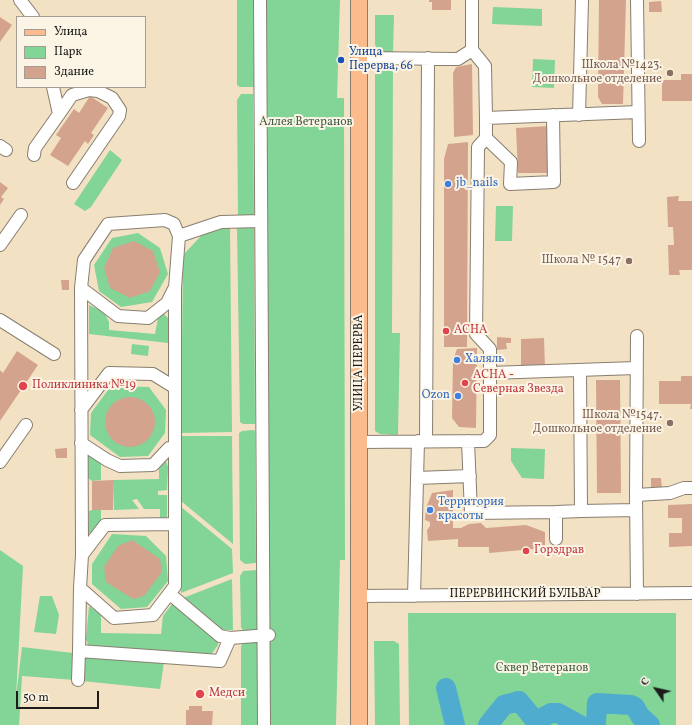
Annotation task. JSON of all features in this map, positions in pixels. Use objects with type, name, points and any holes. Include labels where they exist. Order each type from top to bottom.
[{"type":"main road","name":"УЛИЦА ПЕРЕРВА","points":[[359,0],[359,725]]},
{"type":"street","points":[[20,0],[32,16]]},
{"type":"street","points":[[260,0],[266,636],[264,725]]},
{"type":"street","points":[[360,442],[484,441],[490,435],[490,349],[476,334],[478,147],[486,138],[485,66],[472,50],[472,0]]},
{"type":"street","points":[[579,114],[582,0]]},
{"type":"street","points":[[637,0],[639,140]]},
{"type":"street","points":[[359,58],[458,59],[472,50]]},
{"type":"street","points":[[414,596],[416,478],[422,441],[428,58]]},
{"type":"street","points":[[53,88],[59,114]]},
{"type":"street","points":[[34,155],[35,148],[72,95],[89,90],[98,91],[112,98],[120,110],[119,116],[73,183]]},
{"type":"street","points":[[486,118],[638,112]]},
{"type":"street","points":[[486,138],[511,162],[510,184],[554,182],[553,115]]},
{"type":"street","points":[[0,245],[21,215]]},
{"type":"street","points":[[78,680],[80,588],[82,555],[81,288],[84,260],[108,224],[165,220],[174,224],[179,236],[175,288],[175,586],[153,615],[114,618],[80,588]]},
{"type":"street","points":[[179,236],[221,222],[261,222]]},
{"type":"street","points":[[81,288],[118,316],[148,318],[167,304],[175,288]]},
{"type":"street","points":[[0,320],[54,354]]},
{"type":"street","points":[[636,336],[636,594]]},
{"type":"street","points":[[490,373],[636,368]]},
{"type":"street","points":[[580,370],[581,511]]},
{"type":"street","points":[[81,410],[109,374],[153,374],[174,387]]},
{"type":"street","points":[[0,462],[26,425]]},
{"type":"street","points":[[468,441],[471,513],[636,510]]},
{"type":"street","points":[[81,443],[107,460],[120,466],[153,465],[169,448],[174,448]]},
{"type":"street","points":[[416,478],[470,476]]},
{"type":"street","points":[[636,495],[670,493],[684,488],[692,488]]},
{"type":"street","points":[[556,512],[556,539]]},
{"type":"street","points":[[82,555],[105,525],[174,524]]},
{"type":"street","name":"ПЕРЕРВИНСКИЙ БУЛЬВАР","points":[[359,596],[692,593]]},
{"type":"street","points":[[170,594],[220,636],[230,638],[266,636]]},
{"type":"street","points":[[78,651],[220,661],[230,638]]},
{"type":"green space","points":[[237,0],[253,0],[254,87],[240,87],[237,85]]},
{"type":"green space","name":"Аллея Ветеранов","points":[[263,0],[340,0],[337,98],[344,98],[345,560],[340,560],[336,725],[269,725],[267,90]]},
{"type":"green space","points":[[493,7],[542,9],[542,26],[492,24]]},
{"type":"green space","points":[[375,15],[394,15],[393,52],[379,52],[375,45]]},
{"type":"green space","points":[[533,59],[555,60],[554,88],[532,87]]},
{"type":"green space","points":[[393,63],[392,333],[400,333],[398,435],[380,434],[375,431],[375,71],[378,64]]},
{"type":"green space","points":[[241,94],[253,94],[254,217],[238,217],[237,100]]},
{"type":"green space","points":[[110,150],[122,160],[91,207],[85,211],[74,204]]},
{"type":"green space","points":[[496,206],[513,206],[512,241],[495,241]]},
{"type":"green space","points":[[251,225],[254,228],[255,424],[243,424],[240,422],[237,227]]},
{"type":"green space","points":[[230,226],[232,432],[181,433],[183,255],[201,236],[217,229]]},
{"type":"green space","points":[[138,233],[160,248],[168,274],[152,302],[121,307],[99,291],[94,265],[112,238]]},
{"type":"green space","points":[[89,305],[104,312],[109,322],[109,330],[155,334],[158,318],[164,314],[169,319],[168,343],[89,334]]},
{"type":"green space","points":[[132,344],[149,346],[148,356],[131,354]]},
{"type":"green space","points":[[111,386],[149,387],[166,410],[165,433],[148,456],[120,457],[90,435],[91,413]]},
{"type":"green space","points":[[242,431],[255,431],[256,563],[245,564],[240,560],[239,433]]},
{"type":"green space","points":[[181,436],[232,436],[233,544],[181,501]]},
{"type":"green space","points":[[511,448],[545,449],[544,479],[522,478],[511,461]]},
{"type":"green space","points":[[93,455],[101,460],[101,480],[92,481],[87,477],[88,456]]},
{"type":"green space","points":[[166,461],[168,467],[167,490],[158,491],[158,495],[167,495],[167,517],[160,518],[160,509],[144,509],[137,499],[132,500],[139,509],[114,510],[114,480],[159,479],[159,469],[162,463]]},
{"type":"green space","points":[[180,506],[232,549],[233,573],[181,593]]},
{"type":"green space","points":[[101,510],[101,522],[94,533],[88,533],[89,511]]},
{"type":"green space","points":[[112,534],[146,536],[166,556],[168,581],[147,607],[121,609],[92,584],[92,564]]},
{"type":"green space","points":[[0,550],[23,566],[16,697],[22,647],[73,653],[75,680],[22,676],[19,725],[0,725]]},
{"type":"green space","points":[[257,570],[257,632],[244,632],[241,627],[240,576],[243,571]]},
{"type":"green space","points":[[232,579],[233,630],[222,630],[183,598]]},
{"type":"green space","points":[[40,596],[52,596],[59,615],[56,634],[34,632]]},
{"type":"green space","points":[[172,604],[175,604],[218,640],[218,645],[210,656],[88,645],[86,639],[89,606],[101,615],[101,633],[161,634],[163,616]]},
{"type":"green space","name":"Сквер Ветеранов","points":[[408,613],[676,613],[676,725],[409,725]]},
{"type":"green space","points":[[374,641],[394,641],[399,644],[400,725],[375,725]]},
{"type":"green space","points":[[244,642],[257,643],[258,725],[241,725],[241,646]]},
{"type":"green space","points":[[84,656],[164,662],[160,689],[82,681]]},
{"type":"building","points":[[429,0],[451,0],[451,10],[432,10],[432,2],[429,2]]},
{"type":"building","points":[[599,0],[626,0],[623,104],[602,104],[598,97]]},
{"type":"building","points":[[661,1],[662,12],[649,12],[649,2]]},
{"type":"building","points":[[0,17],[12,25],[0,42]]},
{"type":"building","points":[[472,64],[473,135],[454,137],[453,73],[456,67]]},
{"type":"building","points":[[681,74],[692,74],[692,101],[662,101],[662,80],[681,80]]},
{"type":"building","points":[[90,96],[108,108],[91,133],[94,135],[88,144],[85,141],[68,166],[50,155],[61,138],[56,135],[74,109],[79,113]]},
{"type":"building","points":[[549,126],[550,173],[518,173],[516,128]]},
{"type":"building","points":[[468,142],[467,347],[444,347],[444,159],[448,144]]},
{"type":"building","points":[[0,182],[8,188],[1,197],[4,199],[0,205]]},
{"type":"building","points":[[679,196],[678,201],[692,201],[692,270],[679,270],[680,275],[669,275],[668,245],[674,245],[673,227],[668,227],[667,197]]},
{"type":"building","points":[[134,241],[153,251],[160,272],[150,291],[130,298],[110,288],[104,268],[113,248]]},
{"type":"building","points":[[61,280],[69,280],[69,290],[62,290]]},
{"type":"building","points":[[497,337],[511,338],[511,343],[506,343],[507,349],[497,350]]},
{"type":"building","points":[[544,338],[545,368],[521,369],[521,339]]},
{"type":"building","points":[[477,348],[476,428],[459,427],[452,418],[453,360],[457,349]]},
{"type":"building","points":[[17,351],[38,365],[0,421],[0,370],[3,373]]},
{"type":"building","points":[[681,376],[692,376],[692,409],[690,409],[691,404],[659,404],[659,381],[681,381]]},
{"type":"building","points":[[596,380],[620,380],[621,493],[597,493]]},
{"type":"building","points":[[130,397],[140,399],[148,404],[153,412],[155,422],[153,432],[148,440],[140,445],[130,447],[120,445],[112,440],[107,432],[105,422],[107,412],[112,404],[120,399]]},
{"type":"building","points":[[67,448],[67,458],[56,458],[55,449]]},
{"type":"building","points":[[651,478],[661,478],[662,489],[651,490]]},
{"type":"building","points":[[114,480],[113,510],[92,510],[92,481]]},
{"type":"building","points":[[453,490],[453,528],[461,528],[469,524],[481,523],[486,528],[526,525],[545,532],[545,548],[489,553],[489,547],[458,547],[458,539],[428,541],[427,530],[430,526],[430,522],[425,520],[426,508],[432,493]]},
{"type":"building","points":[[692,504],[692,546],[669,547],[669,533],[682,533],[682,518],[668,518],[668,505]]},
{"type":"building","points":[[132,540],[160,559],[162,572],[144,596],[133,599],[106,582],[104,567],[118,546]]},
{"type":"building","points":[[189,706],[202,706],[202,711],[213,711],[212,725],[186,725],[186,710],[189,710]]},
{"type":"waterway","points":[[446,688],[455,725]]},
{"type":"waterway","points":[[488,725],[504,705],[519,701],[533,718],[540,719],[551,713],[558,713],[580,725]]},
{"type":"waterway","points":[[594,725],[596,723],[597,703],[631,705],[635,707],[640,716],[650,725]]},
{"type":"place","name":"Улица Перерва, 66","points":[[341,60]]},
{"type":"place","name":"Школа №1423. Дошкольное отделение","points":[[670,73]]},
{"type":"place","name":"jb_nails","points":[[448,184]]},
{"type":"place","name":"Школа № 1547","points":[[629,261]]},
{"type":"place","name":"АСНА","points":[[446,331]]},
{"type":"place","name":"Халяль","points":[[457,360]]},
{"type":"place","name":"АСНА - Северная Звезда","points":[[465,383]]},
{"type":"place","name":"Поликлиника №19","points":[[23,386]]},
{"type":"place","name":"Ozon","points":[[458,396]]},
{"type":"place","name":"Школа №1547. Дошкольное отделение","points":[[670,423]]},
{"type":"place","name":"Территория красоты","points":[[430,510]]},
{"type":"place","name":"Горздрав","points":[[526,551]]},
{"type":"place","name":"Медси","points":[[200,694]]}]
